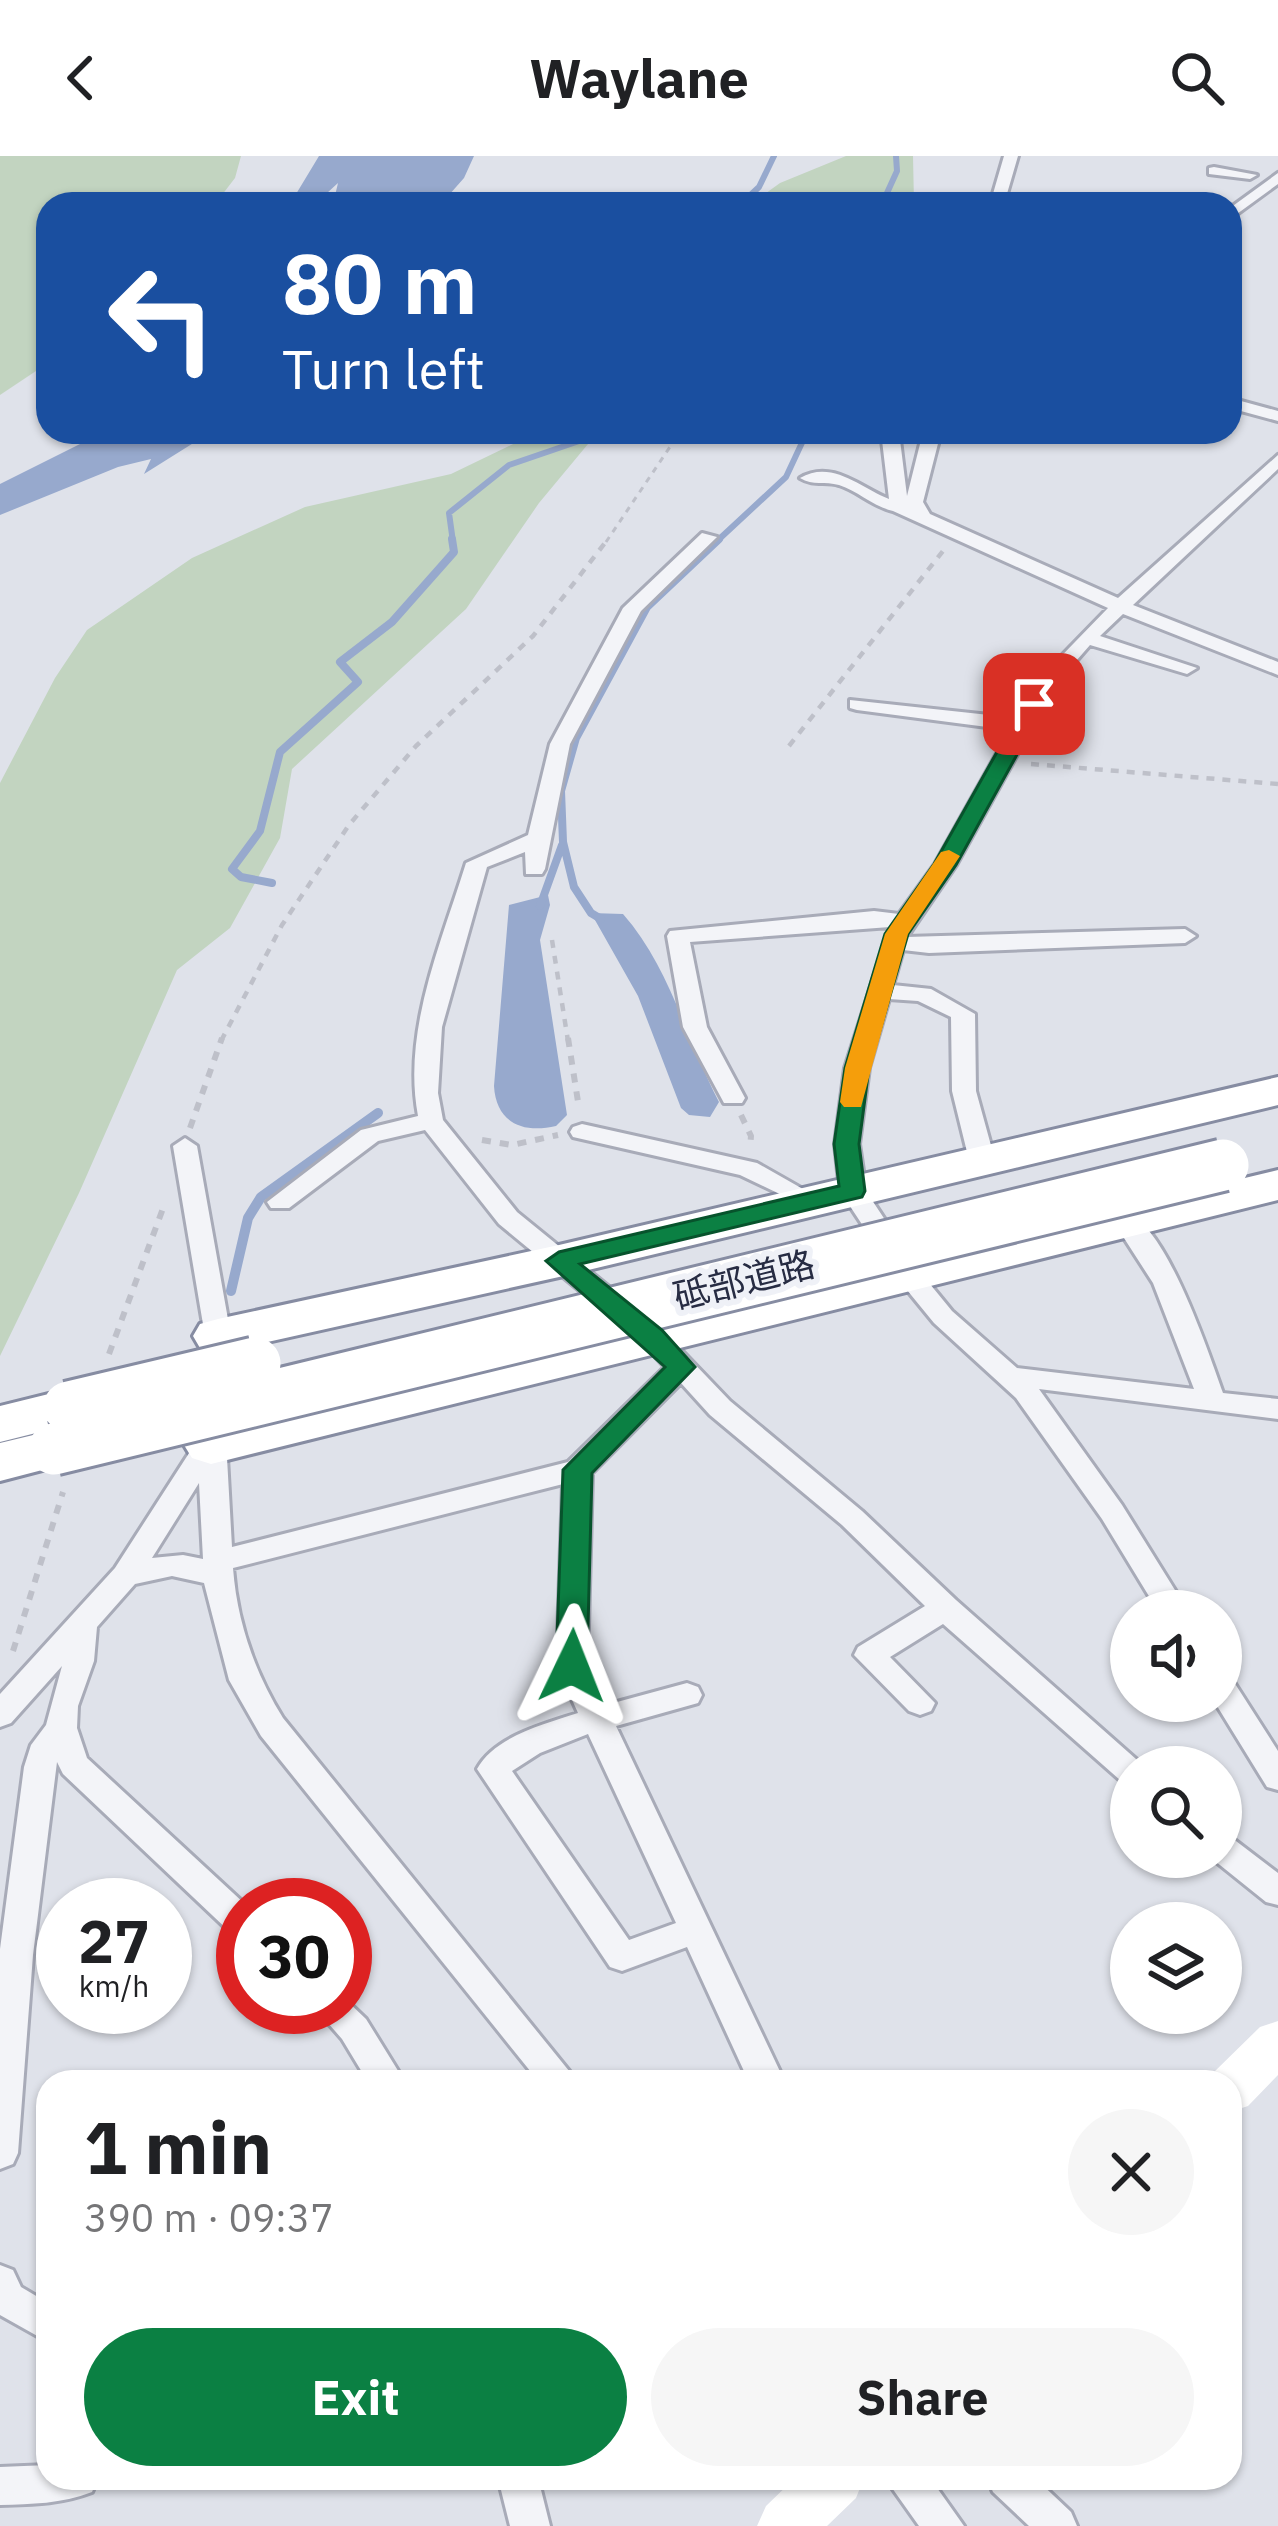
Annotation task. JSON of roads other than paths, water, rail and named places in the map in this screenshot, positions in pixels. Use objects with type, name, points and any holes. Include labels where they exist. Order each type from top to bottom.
[{"type":"highway","points":[[218,1336],[559,1261],[1278,1091]]},
{"type":"highway","name":"砥部道路","points":[[0,1462],[1212,1152],[1278,1121]]},
{"type":"highway","name":"砥部道路","points":[[0,1424],[1212,1152],[1278,1152]]},
{"type":"highway","points":[[211,1445],[667,1352],[907,1273],[1278,1185]]},
{"type":"main road","points":[[1242,2078],[1278,2042]]},
{"type":"main road","points":[[786,2526],[824,2490]]},
{"type":"street","points":[[1000,192],[1011,156]]},
{"type":"street","points":[[1241,156],[1222,172],[1250,175]]},
{"type":"street","points":[[1242,206],[1278,177]]},
{"type":"street","points":[[1242,407],[1278,416]]},
{"type":"street","points":[[891,444],[899,507]]},
{"type":"street","points":[[923,518],[914,502],[929,444]]},
{"type":"street","points":[[832,1196],[847,1168],[852,1106],[878,991],[900,932],[945,865],[1047,682],[1087,638],[1278,460]]},
{"type":"street","points":[[809,478],[844,480],[877,502],[899,507],[1122,607],[1278,669]]},
{"type":"street","points":[[535,869],[560,744],[633,608],[708,537]]},
{"type":"street","points":[[1087,638],[1187,668]]},
{"type":"street","points":[[857,704],[1022,725]]},
{"type":"street","points":[[538,839],[477,863],[430,1036],[425,1105],[436,1127],[508,1217],[667,1352],[734,1421],[851,1518],[1110,1753]]},
{"type":"street","points":[[733,1098],[695,1027],[678,936],[874,918],[929,946],[1185,936]]},
{"type":"street","points":[[878,991],[923,994],[963,1014],[964,1091],[982,1160]]},
{"type":"street","points":[[280,1202],[370,1135],[436,1127]]},
{"type":"street","points":[[582,1132],[748,1169],[832,1196],[956,1330],[1014,1377],[1112,1512],[1161,1590]]},
{"type":"street","points":[[185,1146],[218,1336],[211,1445],[224,1616],[244,1680],[272,1727],[550,2070]]},
{"type":"street","points":[[1126,1221],[1152,1251],[1176,1300],[1210,1399]]},
{"type":"street","points":[[667,1352],[578,1470],[572,1666],[762,2070]]},
{"type":"street","points":[[1014,1377],[1278,1409]]},
{"type":"street","points":[[0,1715],[125,1576],[176,1490],[211,1445]]},
{"type":"street","points":[[125,1576],[171,1563],[219,1569],[578,1470]]},
{"type":"street","points":[[920,1703],[869,1655],[945,1608]]},
{"type":"street","points":[[82,1624],[79,1661],[63,1706],[61,1728],[74,1765],[216,1898]]},
{"type":"street","points":[[687,1695],[595,1720],[505,1755],[493,1769],[622,1957],[698,1929]]},
{"type":"street","points":[[1242,1721],[1278,1778]]},
{"type":"street","points":[[0,2153],[16,1955],[40,1767],[46,1745],[61,1728]]},
{"type":"street","points":[[1242,1863],[1278,1892]]},
{"type":"street","points":[[357,2034],[380,2070]]},
{"type":"street","points":[[0,2282],[8,2299],[36,2316]]},
{"type":"street","points":[[0,2486],[36,2485]]},
{"type":"street","points":[[521,2490],[530,2526]]},
{"type":"street","points":[[915,2490],[944,2526]]},
{"type":"street","points":[[1020,2490],[1057,2526]]},
{"type":"water","points":[[319,156],[474,156],[452,192],[336,192],[338,183],[328,192],[297,192]]},
{"type":"water","points":[[80,444],[192,444],[144,474],[151,459],[118,467],[0,515],[0,484]]},
{"type":"water","points":[[548,895],[550,905],[540,940],[567,1115],[556,1126],[532,1128],[506,1117],[494,1086],[509,905]]},
{"type":"water","points":[[591,913],[623,914],[653,957],[719,1102],[710,1117],[689,1115],[681,1108],[638,996]]},
{"type":"waterway","points":[[754,192],[774,156]]},
{"type":"waterway","points":[[887,192],[897,171],[896,156]]},
{"type":"waterway","points":[[453,542],[449,513],[509,465],[570,444]]},
{"type":"waterway","points":[[716,542],[786,477],[801,444]]},
{"type":"waterway","points":[[272,883],[241,877],[232,869],[260,831],[280,752],[358,682],[340,662],[392,622],[454,552],[452,539]]},
{"type":"waterway","points":[[601,919],[591,913],[574,887],[563,842],[561,791],[576,738],[647,607],[719,539]]},
{"type":"waterway","points":[[540,906],[562,845]]},
{"type":"waterway","points":[[231,1291],[248,1218],[261,1197],[378,1113]]}]
